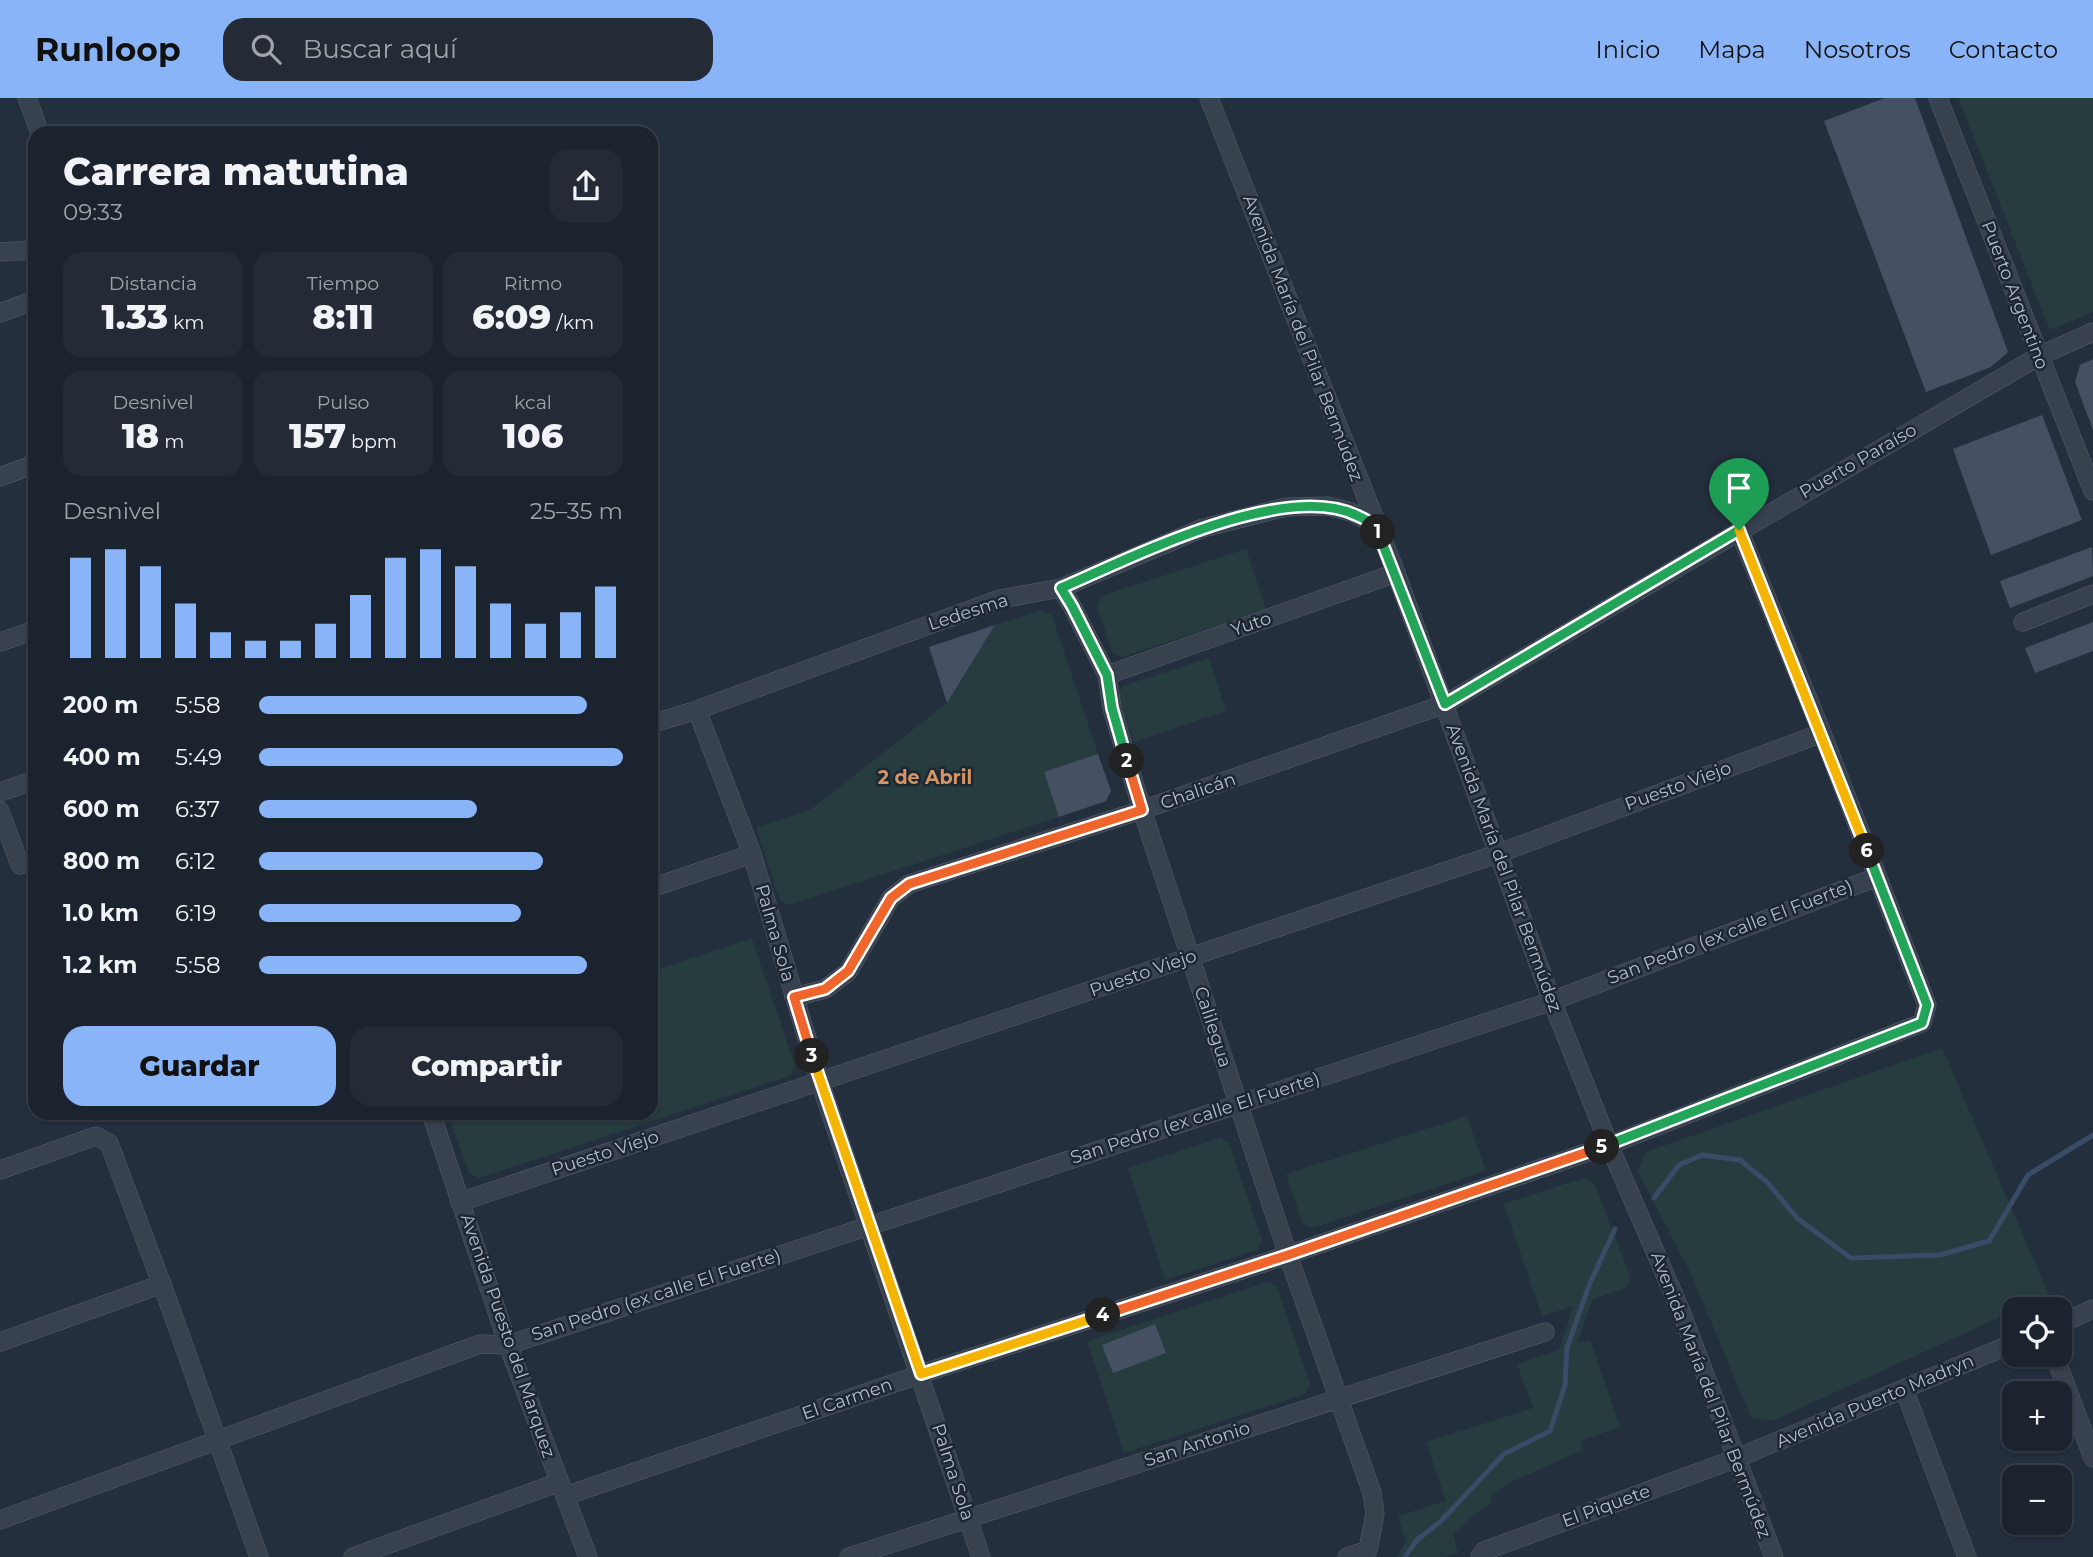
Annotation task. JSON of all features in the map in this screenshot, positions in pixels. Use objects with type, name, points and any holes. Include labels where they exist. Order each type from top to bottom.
[{"type":"street","points":[[27,98],[37,126]]},
{"type":"street","name":"Avenida María del Pilar Bermúdez","points":[[1209,98],[1396,573],[1552,1001],[1609,1145],[1682,1314],[1774,1557]]},
{"type":"street","name":"Puerto Argentino","points":[[1938,98],[2093,491]]},
{"type":"street","points":[[0,252],[28,250]]},
{"type":"street","points":[[0,313],[28,303]]},
{"type":"street","name":"Puerto Paraíso","points":[[1445,704],[2039,356],[2093,332]]},
{"type":"street","points":[[0,477],[28,467]]},
{"type":"street","name":"Ledesma","points":[[658,722],[1000,599],[1061,588],[1203,528],[1286,507],[1328,506],[1351,512],[1376,525]]},
{"type":"street","points":[[1739,530],[1822,733],[1877,877]]},
{"type":"street","name":"Yuto","points":[[1107,675],[1396,573]]},
{"type":"street","name":"Calilegua","points":[[1061,588],[1107,675],[1112,708],[1142,810],[1288,1255],[1372,1493],[1376,1514],[1368,1550],[1347,1557]]},
{"type":"street","points":[[2023,622],[2093,594]]},
{"type":"street","points":[[0,642],[28,632]]},
{"type":"street","name":"Chalicán","points":[[794,997],[825,989],[848,971],[891,898],[909,884],[1142,810],[1445,704]]},
{"type":"street","name":"Palma Sola","points":[[697,710],[752,854],[820,1082],[981,1557]]},
{"type":"street","name":"Puesto Viejo","points":[[460,1202],[1497,854],[1822,733]]},
{"type":"street","points":[[0,792],[28,782]]},
{"type":"street","points":[[0,811],[20,866]]},
{"type":"street","points":[[658,886],[752,854]]},
{"type":"street","name":"San Pedro (ex calle El Fuerte)","points":[[0,1520],[480,1344],[508,1345],[1552,1001],[1877,877]]},
{"type":"street","name":"El Carmen","points":[[353,1557],[1288,1255],[1609,1145],[1922,1023],[1927,1005],[1877,877]]},
{"type":"street","name":"Avenida Puesto del Marquez","points":[[433,1120],[508,1345],[588,1557]]},
{"type":"street","points":[[0,1170],[96,1136],[109,1143],[259,1557]]},
{"type":"street","points":[[0,1342],[162,1284]]},
{"type":"street","points":[[2072,1319],[2093,1309]]},
{"type":"street","name":"San Antonio","points":[[849,1557],[1545,1332]]},
{"type":"street","name":"Avenida Puerto Madryn","points":[[1735,1459],[2002,1348]]},
{"type":"street","points":[[2059,1367],[2093,1458]]},
{"type":"street","points":[[1904,1389],[1967,1557]]},
{"type":"street","name":"El Piquete","points":[[1480,1557],[1484,1551],[1735,1459]]},
{"type":"green space","points":[[1958,98],[2093,98],[2093,312],[2050,330]]},
{"type":"green space","points":[[1246,549],[1266,609],[1122,657],[1112,652],[1097,606],[1101,596]]},
{"type":"green space","points":[[1041,611],[1052,615],[1098,754],[1044,772],[1059,817],[789,905],[780,900],[756,828],[810,810],[947,703],[995,625]]},
{"type":"green space","points":[[1209,658],[1226,711],[1134,742],[1118,695],[1123,686]]},
{"type":"green space","points":[[752,938],[795,1066],[790,1076],[658,1119],[658,970]]},
{"type":"green space","points":[[1942,1048],[2049,1295],[2002,1297],[2002,1316],[1772,1421],[1751,1417],[1691,1274],[1638,1171],[1646,1152]]},
{"type":"green space","points":[[1467,1116],[1486,1171],[1312,1228],[1303,1224],[1286,1174]]},
{"type":"green space","points":[[450,1120],[656,1120],[479,1178],[469,1173]]},
{"type":"green space","points":[[1220,1138],[1229,1143],[1262,1240],[1257,1250],[1165,1280],[1128,1168]]},
{"type":"green space","points":[[1584,1178],[1594,1183],[1631,1278],[1626,1288],[1593,1299],[1577,1343],[1590,1340],[1620,1427],[1580,1441],[1583,1450],[1507,1484],[1491,1495],[1491,1503],[1453,1534],[1458,1553],[1444,1557],[1396,1557],[1406,1542],[1398,1516],[1446,1501],[1426,1442],[1533,1408],[1517,1364],[1559,1350],[1573,1306],[1542,1316],[1504,1204]]},
{"type":"green space","points":[[1268,1282],[1277,1287],[1310,1384],[1305,1394],[1124,1453],[1087,1341]]},
{"type":"building","points":[[1885,98],[1915,98],[2008,352],[1991,367],[1926,392],[1824,121]]},
{"type":"building","points":[[2093,359],[2093,430],[2075,382],[2080,365]]},
{"type":"building","points":[[2042,415],[2082,520],[1991,555],[1953,449]]},
{"type":"building","points":[[2092,547],[2093,576],[2010,608],[2000,581]]},
{"type":"building","points":[[2093,622],[2093,651],[2035,673],[2025,648]]},
{"type":"building","points":[[995,625],[947,703],[929,647]]},
{"type":"building","points":[[1098,754],[1111,791],[1106,801],[1059,817],[1044,772]]},
{"type":"building","points":[[1155,1324],[1166,1353],[1113,1373],[1102,1345]]},
{"type":"waterway","points":[[1654,1198],[1679,1165],[1702,1155],[1740,1160],[1767,1182],[1798,1219],[1851,1258],[1940,1255],[1989,1241],[2028,1175],[2093,1135]]},
{"type":"waterway","points":[[1405,1557],[1417,1540],[1441,1521],[1504,1454],[1550,1431],[1565,1385],[1567,1348],[1590,1283],[1615,1229]]},
{"type":"district","name":"2 de Abril","points":[[925,777]]},
{"type":"route","points":[[1328,506],[1351,512],[1376,525],[1445,704],[1739,530],[1822,733],[1927,1005],[1922,1023],[1609,1145],[1288,1255],[921,1374],[820,1082],[794,997],[825,989],[848,971],[891,898],[909,884],[1142,810],[1112,708],[1107,675],[1061,588],[1203,528],[1286,507],[1328,506]]}]
